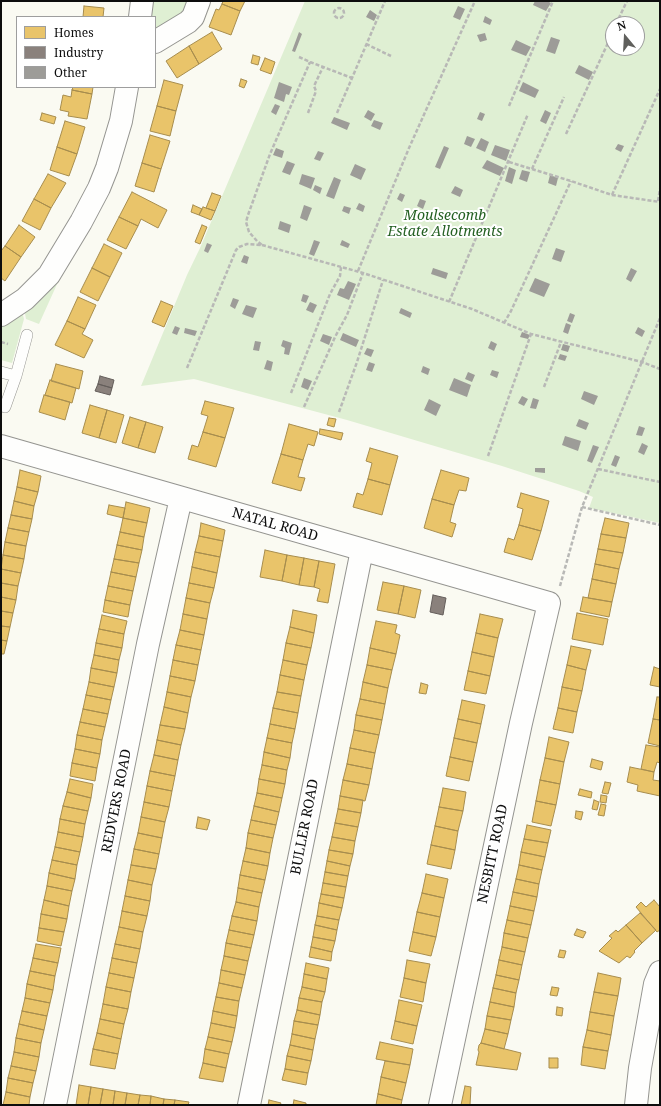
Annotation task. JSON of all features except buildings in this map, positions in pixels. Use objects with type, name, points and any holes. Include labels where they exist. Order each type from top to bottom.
[{"type":"street","points":[[140,16],[142,1]]},
{"type":"street","points":[[156,41],[188,22],[193,17],[199,1]]},
{"type":"street","points":[[1,315],[25,299],[49,275],[80,222],[107,168],[121,121],[127,88]]},
{"type":"street","name":"NATAL ROAD","points":[[1,446],[549,603]]},
{"type":"street","name":"REDVERS ROAD","points":[[55,1105],[148,644],[181,498]]},
{"type":"street","name":"BULLER ROAD","points":[[249,1105],[362,550]]},
{"type":"street","name":"NESBITT ROAD","points":[[440,1105],[519,730],[549,603]]},
{"type":"street","points":[[636,1105],[640,1068],[655,984],[660,972]]},
{"type":"lane","points":[[5,407],[16,376],[27,335]]},
{"type":"lane","points":[[1,372],[16,376]]},
{"type":"path","points":[[337,113],[385,1]]},
{"type":"path","points":[[358,272],[409,148],[475,1]]},
{"type":"path","points":[[509,106],[554,1]]},
{"type":"path","points":[[620,16],[627,1]]},
{"type":"path","points":[[338,8],[343,11],[342,17],[340,18],[336,18],[334,13],[338,8]]},
{"type":"path","points":[[366,44],[391,56]]},
{"type":"path","points":[[566,134],[605,49]]},
{"type":"path","points":[[299,57],[352,78]]},
{"type":"path","points":[[262,245],[249,232],[246,222],[270,154],[310,62]]},
{"type":"path","points":[[308,113],[316,91],[314,86],[322,67]]},
{"type":"path","points":[[612,195],[660,89]]},
{"type":"path","points":[[532,169],[564,97]]},
{"type":"path","points":[[449,302],[528,114]]},
{"type":"path","points":[[509,162],[612,195],[659,201],[660,189]]},
{"type":"path","points":[[504,323],[572,181]]},
{"type":"path","points":[[187,368],[236,250],[247,244],[262,245],[363,273],[472,309],[531,334],[642,362],[660,369]]},
{"type":"path","points":[[291,393],[330,294],[340,276],[341,267]]},
{"type":"path","points":[[304,407],[335,336],[347,315],[363,273]]},
{"type":"path","points":[[339,412],[357,362],[383,280]]},
{"type":"path","points":[[549,603],[561,582],[582,507],[660,318]]},
{"type":"path","points":[[488,456],[531,334]]},
{"type":"path","points":[[544,387],[561,342]]},
{"type":"path","points":[[598,468],[660,482]]},
{"type":"path","points":[[582,507],[660,525]]},
{"type":"green space","points":[[142,1],[199,1],[156,41],[156,16],[140,16]]},
{"type":"green space","name":"Moulsecomb Estate Allotments","points":[[305,1],[660,1],[660,523],[589,508],[593,497],[502,466],[347,420],[194,379],[141,386],[187,275],[200,248]]},
{"type":"green space","points":[[54,281],[58,282],[39,324],[26,319],[24,308]]},
{"type":"green space","points":[[21,308],[24,319],[12,363],[1,360],[1,321]]}]
